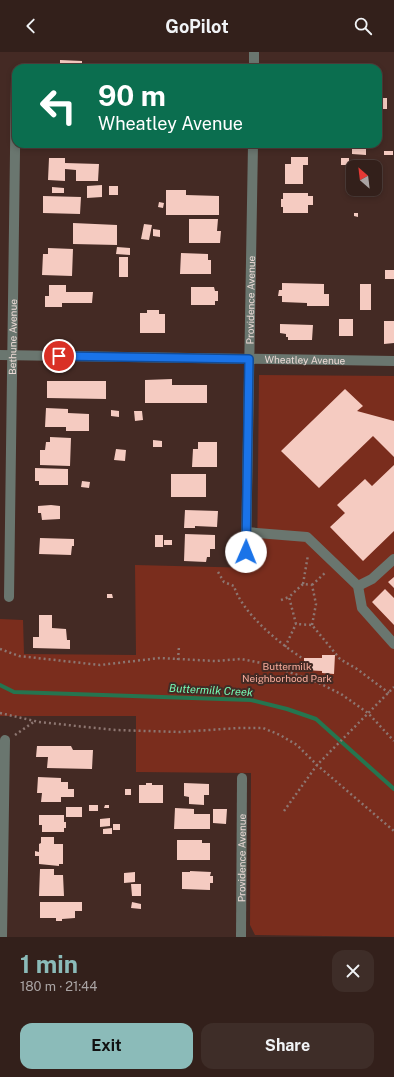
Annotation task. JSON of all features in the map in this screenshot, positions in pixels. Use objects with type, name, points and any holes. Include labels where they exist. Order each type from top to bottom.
[{"type":"street","points":[[254,52],[254,64]]},
{"type":"street","name":"Bethune Avenue","points":[[9,597],[15,148]]},
{"type":"street","name":"Providence Avenue","points":[[246,552],[253,148]]},
{"type":"street","name":"Wheatley Avenue","points":[[0,355],[394,360]]},
{"type":"street","points":[[246,532],[307,537],[334,565],[358,586],[362,608],[394,644]]},
{"type":"street","points":[[358,586],[372,579],[394,559]]},
{"type":"street","points":[[2,937],[5,740]]},
{"type":"street","name":"Providence Avenue","points":[[241,937],[242,778]]},
{"type":"path","points":[[281,600],[289,597],[304,584],[310,540]]},
{"type":"path","points":[[304,584],[312,585],[334,565]]},
{"type":"path","points":[[218,572],[224,582],[234,586],[237,596],[245,607],[285,647],[302,658]]},
{"type":"path","points":[[312,585],[316,604],[312,625]]},
{"type":"path","points":[[285,647],[296,624],[289,597]]},
{"type":"path","points":[[296,624],[312,625],[340,659],[357,669],[388,692]]},
{"type":"path","points":[[178,660],[179,646]]},
{"type":"path","points":[[0,649],[19,656],[100,665],[160,658],[216,661],[241,659],[267,664],[317,682],[341,694],[368,713],[394,741]]},
{"type":"path","points":[[284,811],[317,765],[394,687]]},
{"type":"path","points":[[0,713],[35,721],[115,730],[180,732],[238,728],[263,728],[280,735],[297,745],[317,765],[394,831]]},
{"type":"path","points":[[5,740],[35,721]]},
{"type":"green space","name":"Buttermilk Neighborhood Park","points":[[259,375],[394,376],[394,937],[255,935],[250,925],[251,773],[136,772],[136,716],[0,716],[0,619],[23,620],[24,654],[136,655],[135,565],[257,568]]},
{"type":"building","points":[[60,60],[82,61],[82,64],[60,64]]},
{"type":"building","points":[[382,98],[387,98],[387,109],[382,109]]},
{"type":"building","points":[[352,148],[366,148],[366,155],[352,154]]},
{"type":"building","points":[[384,151],[393,151],[393,155],[384,155]]},
{"type":"building","points":[[291,157],[308,157],[308,165],[303,165],[303,184],[285,184],[285,164],[291,164]]},
{"type":"building","points":[[49,158],[65,158],[65,163],[99,164],[98,181],[76,181],[76,170],[65,169],[65,181],[48,180]]},
{"type":"building","points":[[341,158],[349,158],[349,160],[346,160],[346,165],[341,165]]},
{"type":"building","points":[[102,185],[102,197],[87,198],[87,186]]},
{"type":"building","points":[[109,186],[118,186],[118,195],[109,195]]},
{"type":"building","points":[[52,187],[64,188],[64,193],[52,193]]},
{"type":"building","points":[[166,190],[186,190],[186,195],[219,196],[219,215],[166,215]]},
{"type":"building","points":[[283,193],[308,193],[308,196],[313,196],[313,205],[308,205],[308,213],[283,213],[281,199],[283,199]]},
{"type":"building","points":[[43,196],[81,197],[80,214],[43,213]]},
{"type":"building","points":[[159,202],[164,203],[163,208],[158,207]]},
{"type":"building","points":[[354,213],[358,213],[358,217],[354,216]]},
{"type":"building","points":[[189,219],[218,219],[217,231],[221,231],[220,243],[189,243]]},
{"type":"building","points":[[73,223],[117,225],[117,245],[73,244]]},
{"type":"building","points":[[144,224],[152,225],[149,240],[141,239]]},
{"type":"building","points":[[153,229],[160,230],[160,237],[153,236]]},
{"type":"building","points":[[117,247],[130,248],[130,255],[116,254]]},
{"type":"building","points":[[48,248],[73,249],[72,276],[42,275],[43,254],[48,254]]},
{"type":"building","points":[[181,253],[208,254],[208,260],[211,260],[211,274],[180,274]]},
{"type":"building","points":[[119,257],[128,257],[128,277],[119,277]]},
{"type":"building","points":[[385,270],[394,270],[394,279],[385,279]]},
{"type":"building","points":[[282,283],[324,284],[324,294],[329,294],[329,306],[307,306],[307,303],[282,302],[282,296],[278,296],[279,290],[282,290]]},
{"type":"building","points":[[360,284],[371,284],[371,310],[360,310]]},
{"type":"building","points":[[49,285],[66,285],[66,292],[93,292],[92,303],[62,303],[62,307],[45,307],[45,296],[49,296]]},
{"type":"building","points":[[191,287],[214,287],[215,291],[218,291],[218,301],[215,301],[215,305],[191,305]]},
{"type":"building","points":[[147,310],[159,310],[159,314],[165,314],[165,333],[140,333],[140,313],[147,313]]},
{"type":"building","points":[[339,319],[353,319],[353,336],[339,336]]},
{"type":"building","points":[[384,321],[394,321],[394,343],[384,344]]},
{"type":"building","points":[[280,324],[313,325],[312,340],[288,340],[286,334],[280,333]]},
{"type":"building","points":[[172,379],[172,385],[207,385],[207,403],[145,403],[145,380]]},
{"type":"building","points":[[47,381],[106,381],[106,399],[47,398]]},
{"type":"building","points":[[345,389],[363,406],[357,411],[394,421],[394,457],[373,436],[319,488],[281,451]]},
{"type":"building","points":[[46,408],[68,409],[68,413],[89,414],[89,431],[66,431],[66,427],[45,427]]},
{"type":"building","points":[[111,410],[119,411],[119,417],[111,416]]},
{"type":"building","points":[[134,411],[142,411],[143,420],[135,421]]},
{"type":"building","points":[[50,437],[71,438],[70,466],[40,465],[40,450],[45,450],[46,442],[50,442]]},
{"type":"building","points":[[153,440],[162,441],[162,447],[153,447]]},
{"type":"building","points":[[198,442],[217,442],[217,467],[192,467],[193,449],[198,449]]},
{"type":"building","points":[[116,449],[126,450],[125,461],[114,460]]},
{"type":"building","points":[[394,465],[394,531],[363,561],[330,527],[345,513],[337,505],[365,479],[372,486]]},
{"type":"building","points":[[35,468],[68,469],[68,485],[39,485],[39,481],[35,481]]},
{"type":"building","points":[[171,474],[206,474],[206,497],[171,497]]},
{"type":"building","points":[[82,481],[90,482],[89,488],[81,487]]},
{"type":"building","points":[[38,506],[60,506],[60,519],[42,520],[41,513],[38,513]]},
{"type":"building","points":[[185,510],[218,511],[217,527],[195,526],[195,528],[184,528]]},
{"type":"building","points":[[185,534],[215,535],[215,549],[210,549],[210,557],[207,557],[206,562],[184,561]]},
{"type":"building","points":[[155,535],[163,535],[163,547],[155,547]]},
{"type":"building","points":[[40,538],[74,539],[74,546],[72,546],[71,555],[39,554]]},
{"type":"building","points":[[164,540],[172,540],[172,545],[164,545]]},
{"type":"building","points":[[394,577],[394,588],[388,582]]},
{"type":"building","points":[[385,589],[394,598],[394,625],[372,602]]},
{"type":"building","points":[[107,594],[112,594],[113,598],[107,598]]},
{"type":"building","points":[[39,615],[52,615],[52,628],[66,629],[67,640],[70,640],[70,649],[33,648],[33,637],[39,637]]},
{"type":"building","points":[[322,655],[335,655],[334,674],[322,673],[322,671],[304,670],[304,658],[322,658]]},
{"type":"building","points":[[37,746],[71,746],[73,750],[93,750],[92,769],[47,768],[48,757],[36,757]]},
{"type":"building","points":[[38,777],[61,778],[61,782],[68,782],[68,789],[74,789],[74,797],[61,797],[61,802],[41,802],[42,793],[37,793]]},
{"type":"building","points":[[146,783],[152,783],[152,785],[163,785],[163,803],[139,803],[139,785],[146,785]]},
{"type":"building","points":[[184,783],[209,784],[209,795],[204,795],[204,805],[189,804],[189,797],[184,796]]},
{"type":"building","points":[[125,789],[131,789],[131,795],[125,795]]},
{"type":"building","points":[[89,805],[98,805],[98,811],[89,811]]},
{"type":"building","points":[[105,805],[109,805],[109,808],[104,808]]},
{"type":"building","points":[[66,807],[82,807],[82,817],[66,817]]},
{"type":"building","points":[[175,808],[194,809],[194,814],[210,814],[210,829],[174,829]]},
{"type":"building","points":[[213,809],[227,809],[226,824],[213,823]]},
{"type":"building","points":[[39,815],[64,815],[66,828],[64,828],[64,832],[42,832],[42,825],[39,825]]},
{"type":"building","points":[[110,818],[110,826],[100,827],[100,819]]},
{"type":"building","points":[[113,824],[120,824],[120,830],[113,830]]},
{"type":"building","points":[[112,828],[112,834],[103,834],[103,829]]},
{"type":"building","points":[[41,837],[54,837],[54,844],[63,844],[63,864],[59,864],[59,866],[39,864],[39,856],[35,856],[35,851],[39,852]]},
{"type":"building","points":[[177,840],[202,840],[202,843],[210,843],[210,860],[177,860]]},
{"type":"building","points":[[40,869],[54,869],[54,875],[63,875],[64,896],[39,896]]},
{"type":"building","points":[[135,872],[135,882],[124,883],[124,873]]},
{"type":"building","points":[[182,872],[211,872],[210,876],[213,876],[213,883],[210,883],[210,890],[182,889]]},
{"type":"building","points":[[131,884],[141,884],[141,896],[132,896]]},
{"type":"building","points":[[40,902],[82,902],[82,911],[75,911],[75,918],[62,919],[62,921],[56,921],[56,918],[40,918]]},
{"type":"building","points":[[132,902],[141,904],[141,909],[131,908]]},
{"type":"waterway","name":"Buttermilk Creek","points":[[0,685],[14,692],[251,700],[287,709],[316,719],[394,789]]},
{"type":"route","points":[[59,356],[249,359],[246,552]]}]
